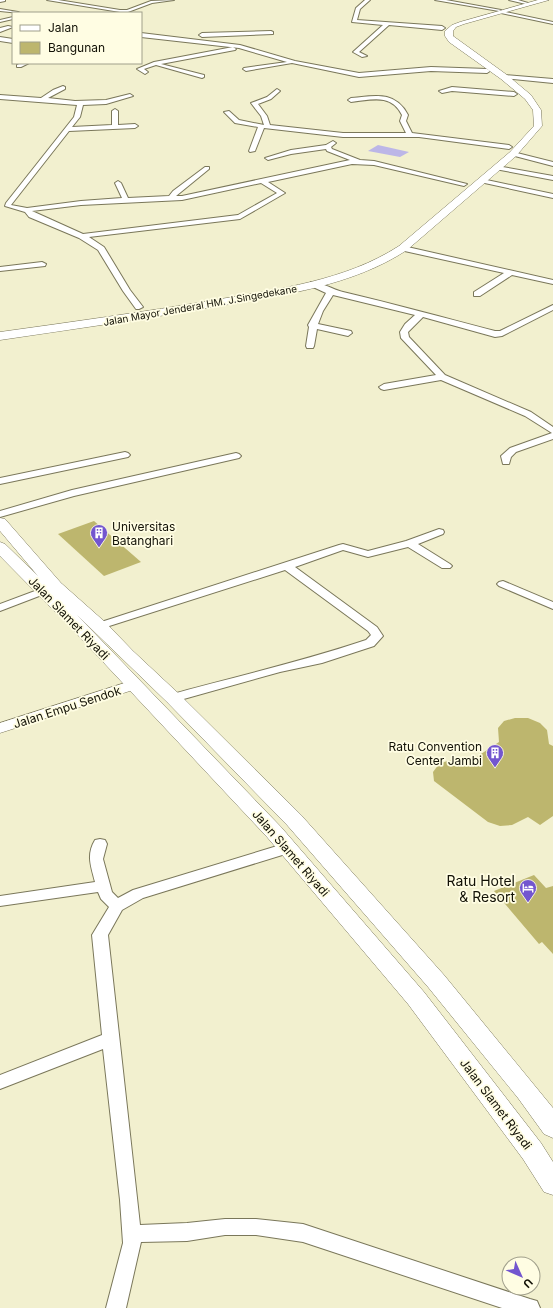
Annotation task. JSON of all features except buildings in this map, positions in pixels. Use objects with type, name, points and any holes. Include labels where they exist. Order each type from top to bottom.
[{"type":"main road","name":"Jalan Mayor Jenderal HM. J.Singedekane","points":[[0,336],[214,304],[314,284],[365,268],[386,259],[403,248],[442,209],[464,184],[511,150],[535,131],[538,126],[539,121],[534,104],[504,77],[457,44],[449,36],[449,32],[454,26],[538,0]]},
{"type":"main road","name":"Jalan Mayor Jenderal HM. J.Singedekane","points":[[442,209],[453,207],[497,168],[525,130],[529,122],[529,115],[524,104],[514,94],[487,71],[446,42],[440,32],[442,28],[465,19],[546,0]]},
{"type":"main road","points":[[413,226],[431,212],[442,209]]},
{"type":"main road","name":"Jalan Mayor Jenderal HM. J.Singedekane","points":[[0,328],[281,285],[341,269],[369,257],[388,246]]},
{"type":"main road","name":"Jalan Slamet Riyadi","points":[[0,522],[55,586],[99,626],[127,655],[173,698],[294,820],[436,981],[526,1091],[553,1127]]},
{"type":"main road","name":"Jalan Slamet Riyadi","points":[[0,547],[81,628],[274,832],[416,998],[532,1151],[553,1184]]},
{"type":"main road","points":[[274,832],[294,820]]},
{"type":"street","points":[[49,0],[109,12],[128,11],[151,2],[172,0]]},
{"type":"street","points":[[368,0],[358,8],[354,21],[442,28]]},
{"type":"street","points":[[437,0],[501,11],[553,23]]},
{"type":"street","points":[[511,0],[526,3]]},
{"type":"street","points":[[462,4],[476,1]]},
{"type":"street","points":[[0,10],[12,12]]},
{"type":"street","points":[[0,21],[12,18]]},
{"type":"street","points":[[364,56],[356,52],[386,24]]},
{"type":"street","points":[[0,30],[10,27]]},
{"type":"street","points":[[142,36],[271,33]]},
{"type":"street","points":[[195,35],[294,62],[359,75],[431,69],[487,71]]},
{"type":"street","points":[[0,39],[12,41]]},
{"type":"street","points":[[144,72],[140,69],[154,64],[240,47]]},
{"type":"street","points":[[142,61],[202,76]]},
{"type":"street","points":[[246,68],[294,62]]},
{"type":"street","points":[[19,66],[24,64]]},
{"type":"street","points":[[504,77],[553,80]]},
{"type":"street","points":[[42,100],[55,91],[63,88]]},
{"type":"street","points":[[442,91],[452,89],[514,94]]},
{"type":"street","points":[[252,151],[265,126],[264,116],[254,103],[269,98],[277,91]]},
{"type":"street","points":[[0,97],[76,103],[106,102],[130,96]]},
{"type":"street","points":[[351,100],[382,97],[390,99],[403,111],[405,115],[403,121],[409,134]]},
{"type":"street","points":[[76,103],[80,104],[77,117],[8,205],[15,209],[27,210],[126,200],[201,195],[311,170],[359,162],[374,163],[464,184]]},
{"type":"street","points":[[115,111],[115,127]]},
{"type":"street","points":[[227,112],[237,122],[343,135],[409,134],[511,150],[553,164]]},
{"type":"street","points":[[67,130],[135,126]]},
{"type":"street","points":[[268,158],[291,152],[328,147],[343,135]]},
{"type":"street","points":[[328,147],[329,150],[359,162]]},
{"type":"street","points":[[171,198],[175,192],[206,168]]},
{"type":"street","points":[[497,168],[553,178]]},
{"type":"street","points":[[515,188],[535,175]]},
{"type":"street","points":[[82,236],[240,217],[282,194],[262,181]]},
{"type":"street","points":[[482,181],[553,196]]},
{"type":"street","points":[[118,183],[126,200]]},
{"type":"street","points":[[27,210],[32,215],[82,236],[101,249],[127,292],[139,307]]},
{"type":"street","points":[[403,248],[553,282]]},
{"type":"street","points":[[0,269],[42,264]]},
{"type":"street","points":[[477,294],[511,272]]},
{"type":"street","points":[[314,284],[331,292],[495,334],[502,333],[553,307]]},
{"type":"street","points":[[310,346],[312,325],[331,292]]},
{"type":"street","points":[[421,314],[408,326],[404,332],[405,338],[442,377],[528,414],[553,431]]},
{"type":"street","points":[[312,325],[348,333]]},
{"type":"street","points":[[384,387],[442,377]]},
{"type":"street","points":[[506,462],[506,456],[512,450],[553,436]]},
{"type":"street","points":[[0,481],[125,455]]},
{"type":"street","points":[[0,514],[72,493],[236,456]]},
{"type":"street","points":[[99,626],[343,547],[368,554],[410,543],[439,532]]},
{"type":"street","points":[[410,543],[446,566]]},
{"type":"street","points":[[173,698],[257,674],[318,660],[370,642],[377,636],[373,629],[287,566]]},
{"type":"street","points":[[503,584],[553,606]]},
{"type":"street","points":[[0,608],[43,591]]},
{"type":"street","name":"Jalan Empu Sendok","points":[[0,728],[134,685]]},
{"type":"street","points":[[100,844],[96,859],[103,886],[106,895],[117,906]]},
{"type":"street","points":[[116,1308],[132,1244],[132,1234],[100,935],[117,906],[138,894],[287,848]]},
{"type":"street","points":[[0,901],[103,886]]},
{"type":"street","points":[[0,1082],[110,1039]]},
{"type":"street","points":[[132,1234],[187,1232],[225,1227],[256,1227],[303,1232],[345,1248],[530,1308]]},
{"type":"shaded area","points":[[378,145],[409,152],[400,157],[368,151]]},
{"type":"place","name":"Universitas Batanghari","points":[[99,548]]},
{"type":"place","name":"Ratu Convention Center Jambi","points":[[495,768]]},
{"type":"place","name":"Ratu Hotel & Resort","points":[[528,903]]}]
